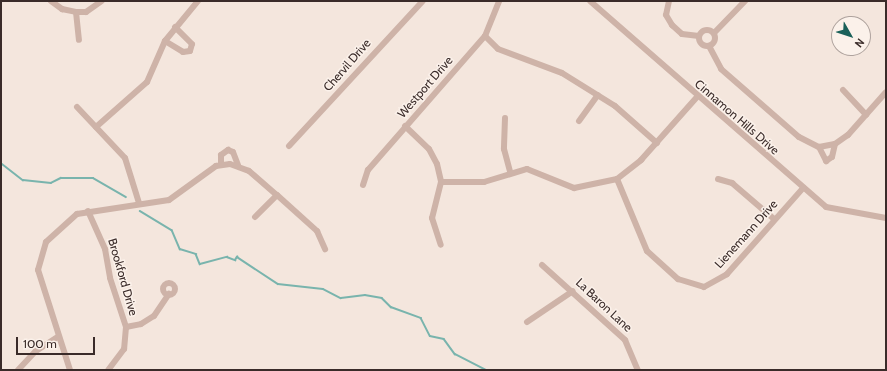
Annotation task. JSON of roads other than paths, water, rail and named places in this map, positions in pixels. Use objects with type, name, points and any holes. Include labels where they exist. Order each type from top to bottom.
[{"type":"street","points":[[51,1],[62,9],[76,12],[86,12],[102,1]]},
{"type":"street","points":[[96,128],[146,82],[166,41],[175,27],[198,1]]},
{"type":"street","name":"Chervil Drive","points":[[289,146],[423,1]]},
{"type":"street","name":"Westport Drive","points":[[363,185],[368,170],[485,36],[499,1]]},
{"type":"street","name":"Cinnamon Hills Drive","points":[[590,1],[697,97],[826,207],[886,218]]},
{"type":"street","points":[[669,1],[666,15],[672,25],[682,34],[699,36]]},
{"type":"street","points":[[709,46],[714,41],[714,33],[745,1]]},
{"type":"street","points":[[76,12],[79,40]]},
{"type":"street","points":[[166,41],[183,52],[190,51],[192,44],[175,27]]},
{"type":"street","points":[[699,36],[704,30],[714,33]]},
{"type":"street","points":[[485,36],[498,49],[548,65],[598,95],[657,143]]},
{"type":"street","points":[[699,36],[701,43],[709,46],[721,69],[799,137],[819,147],[826,161],[832,157],[835,144]]},
{"type":"street","points":[[843,90],[866,115]]},
{"type":"street","points":[[819,147],[835,144],[866,115],[886,92]]},
{"type":"street","points":[[579,121],[598,95]]},
{"type":"street","points":[[442,182],[484,182],[510,171],[540,172],[574,188],[617,179],[628,173],[657,143],[697,97]]},
{"type":"street","points":[[77,107],[125,158],[139,203]]},
{"type":"street","points":[[505,118],[504,149],[510,171]]},
{"type":"street","points":[[406,126],[434,155],[442,182],[432,218],[441,245]]},
{"type":"street","points":[[221,165],[221,155],[228,150],[233,152],[238,165],[277,195],[316,231],[325,249]]},
{"type":"street","points":[[70,370],[39,280],[41,255],[59,227],[88,210],[169,200],[221,165],[238,165]]},
{"type":"street","name":"Lienemann Drive","points":[[617,179],[642,244],[687,284],[704,287],[716,283],[802,188]]},
{"type":"street","points":[[718,179],[732,183],[774,219]]},
{"type":"street","points":[[255,217],[277,195]]},
{"type":"street","name":"Brookford Drive","points":[[88,210],[105,248],[110,278],[126,327],[124,349],[108,370]]},
{"type":"street","name":"La Baron Lane","points":[[542,265],[574,291],[625,340],[638,370]]},
{"type":"street","points":[[527,322],[574,291]]},
{"type":"street","points":[[126,327],[137,326],[154,316],[169,294]]},
{"type":"street","points":[[18,370],[36,350],[59,336]]},
{"type":"waterway","points":[[1,163],[23,180],[51,183],[61,178],[93,178],[126,197]]},
{"type":"waterway","points":[[140,211],[172,230],[180,249],[196,254],[200,264],[227,257],[235,260],[237,257],[278,284],[323,289],[341,298],[365,295],[382,298],[391,307],[421,318],[430,336],[444,339],[455,354],[486,370]]}]
